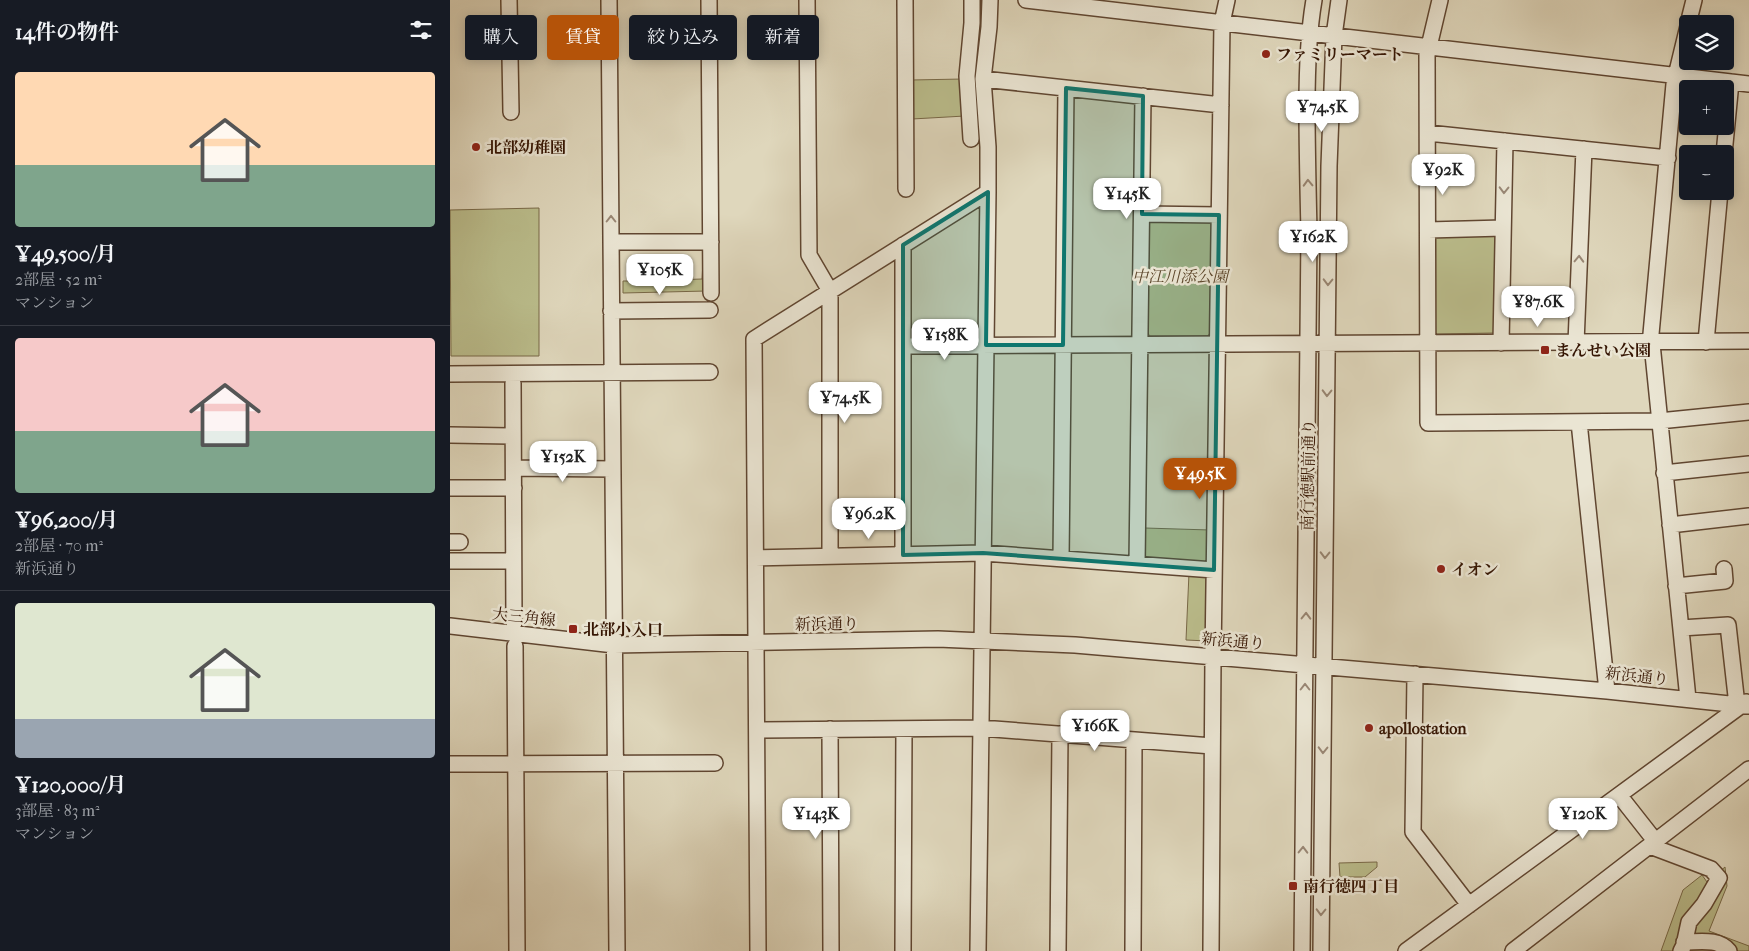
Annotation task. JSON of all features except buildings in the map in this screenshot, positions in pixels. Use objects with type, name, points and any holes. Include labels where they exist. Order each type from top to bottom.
[{"type":"street","points":[[509,0],[511,112]]},
{"type":"street","points":[[609,0],[617,951]]},
{"type":"street","points":[[709,0],[711,293]]},
{"type":"street","points":[[807,0],[809,254],[830,291],[830,556]]},
{"type":"street","points":[[905,0],[906,189]]},
{"type":"street","points":[[971,139],[966,76],[972,22],[972,0]]},
{"type":"street","points":[[978,951],[988,192],[988,147],[983,79],[990,0]]},
{"type":"street","points":[[1026,0],[1715,80]]},
{"type":"street","points":[[1211,951],[1214,570],[1222,23],[1227,0]]},
{"type":"street","name":"南行徳駅前通り","points":[[1302,951],[1309,344],[1307,104],[1310,33],[1314,0]]},
{"type":"street","name":"南行徳駅前通り","points":[[1321,951],[1329,166],[1334,36],[1339,0]]},
{"type":"street","points":[[1440,0],[1428,47],[1428,423],[1659,421],[1749,412]]},
{"type":"street","points":[[1690,15],[1694,0]]},
{"type":"street","points":[[1679,62],[1676,75],[1651,342],[1688,699]]},
{"type":"street","points":[[983,79],[1221,105]]},
{"type":"street","points":[[1734,82],[1749,84]]},
{"type":"street","points":[[1061,559],[1066,88]]},
{"type":"street","points":[[1137,564],[1143,96]]},
{"type":"street","points":[[1428,133],[1668,158]]},
{"type":"street","points":[[1501,343],[1505,141]]},
{"type":"street","points":[[1576,343],[1584,150]]},
{"type":"street","points":[[758,951],[754,339],[988,192]]},
{"type":"street","points":[[1706,342],[1719,200]]},
{"type":"street","points":[[1142,214],[1219,214]]},
{"type":"street","points":[[1428,230],[1503,228]]},
{"type":"street","points":[[611,242],[711,242]]},
{"type":"street","points":[[903,245],[903,555]]},
{"type":"street","points":[[612,311],[710,310]]},
{"type":"street","points":[[904,346],[1749,341]]},
{"type":"street","points":[[450,374],[710,372]]},
{"type":"street","points":[[513,383],[514,623]]},
{"type":"street","points":[[1579,422],[1607,691]]},
{"type":"street","points":[[450,435],[513,436]]},
{"type":"street","points":[[1664,473],[1749,464]]},
{"type":"street","points":[[514,468],[613,469]]},
{"type":"street","points":[[450,488],[514,488]]},
{"type":"street","points":[[1670,525],[1749,516]]},
{"type":"street","points":[[756,558],[983,553],[1214,570]]},
{"type":"street","points":[[450,561],[506,561]]},
{"type":"street","points":[[1676,586],[1725,581],[1724,569]]},
{"type":"street","points":[[1406,951],[1744,704],[1728,625],[1681,628]]},
{"type":"street","name":"大三角線","points":[[450,626],[614,645],[713,644]]},
{"type":"street","name":"新浜通り","points":[[713,644],[938,639],[1075,645],[1744,704]]},
{"type":"street","points":[[514,646],[517,951]]},
{"type":"street","points":[[1416,674],[1413,832],[1469,906]]},
{"type":"street","points":[[757,730],[981,728],[1212,746]]},
{"type":"street","points":[[830,729],[831,951]]},
{"type":"street","points":[[903,951],[904,729]]},
{"type":"street","points":[[1058,951],[1060,734]]},
{"type":"street","points":[[1133,951],[1134,740]]},
{"type":"street","points":[[450,764],[715,763]]},
{"type":"street","points":[[1513,951],[1749,769]]},
{"type":"street","points":[[1619,795],[1653,844],[1711,869],[1719,878],[1704,904],[1689,922],[1683,946],[1719,943],[1725,945],[1730,951]]},
{"type":"highlighted area","points":[[1066,88],[1143,96],[1142,214],[1219,215],[1214,570],[983,553],[903,555],[903,245],[988,192],[986,345],[1063,345]]},
{"type":"green space","points":[[963,79],[965,116],[912,119],[911,80]]},
{"type":"green space","points":[[539,208],[539,356],[451,356],[450,210]]},
{"type":"green space","name":"中江川添公園","points":[[1148,219],[1214,221],[1212,332],[1207,336],[1150,336],[1146,331]]},
{"type":"green space","points":[[1496,231],[1497,330],[1493,333],[1436,334],[1432,330],[1432,236]]},
{"type":"green space","points":[[671,260],[672,280],[702,279],[703,262],[706,263],[707,291],[623,293],[623,281],[639,281],[640,261]]},
{"type":"green space","points":[[1145,528],[1210,530],[1209,560],[1205,565],[1148,560],[1144,556]]},
{"type":"green space","points":[[1189,573],[1207,574],[1208,641],[1186,640]]},
{"type":"green space","points":[[1377,862],[1377,867],[1365,877],[1340,877],[1339,863]]},
{"type":"green space","points":[[1725,867],[1727,886],[1709,931],[1749,946],[1749,951],[1661,951],[1683,890],[1702,875],[1707,882]]},
{"type":"place","name":"ファミリーマート","points":[[1266,54]]},
{"type":"place","name":"北部幼稚園","points":[[476,147]]},
{"type":"place","name":"まんせい公園","points":[[1545,350]]},
{"type":"place","name":"イオン","points":[[1441,569]]},
{"type":"place","name":"北部小入口","points":[[573,629]]},
{"type":"place","name":"apollostation","points":[[1369,728]]},
{"type":"place","name":"南行徳四丁目","points":[[1293,886]]}]
